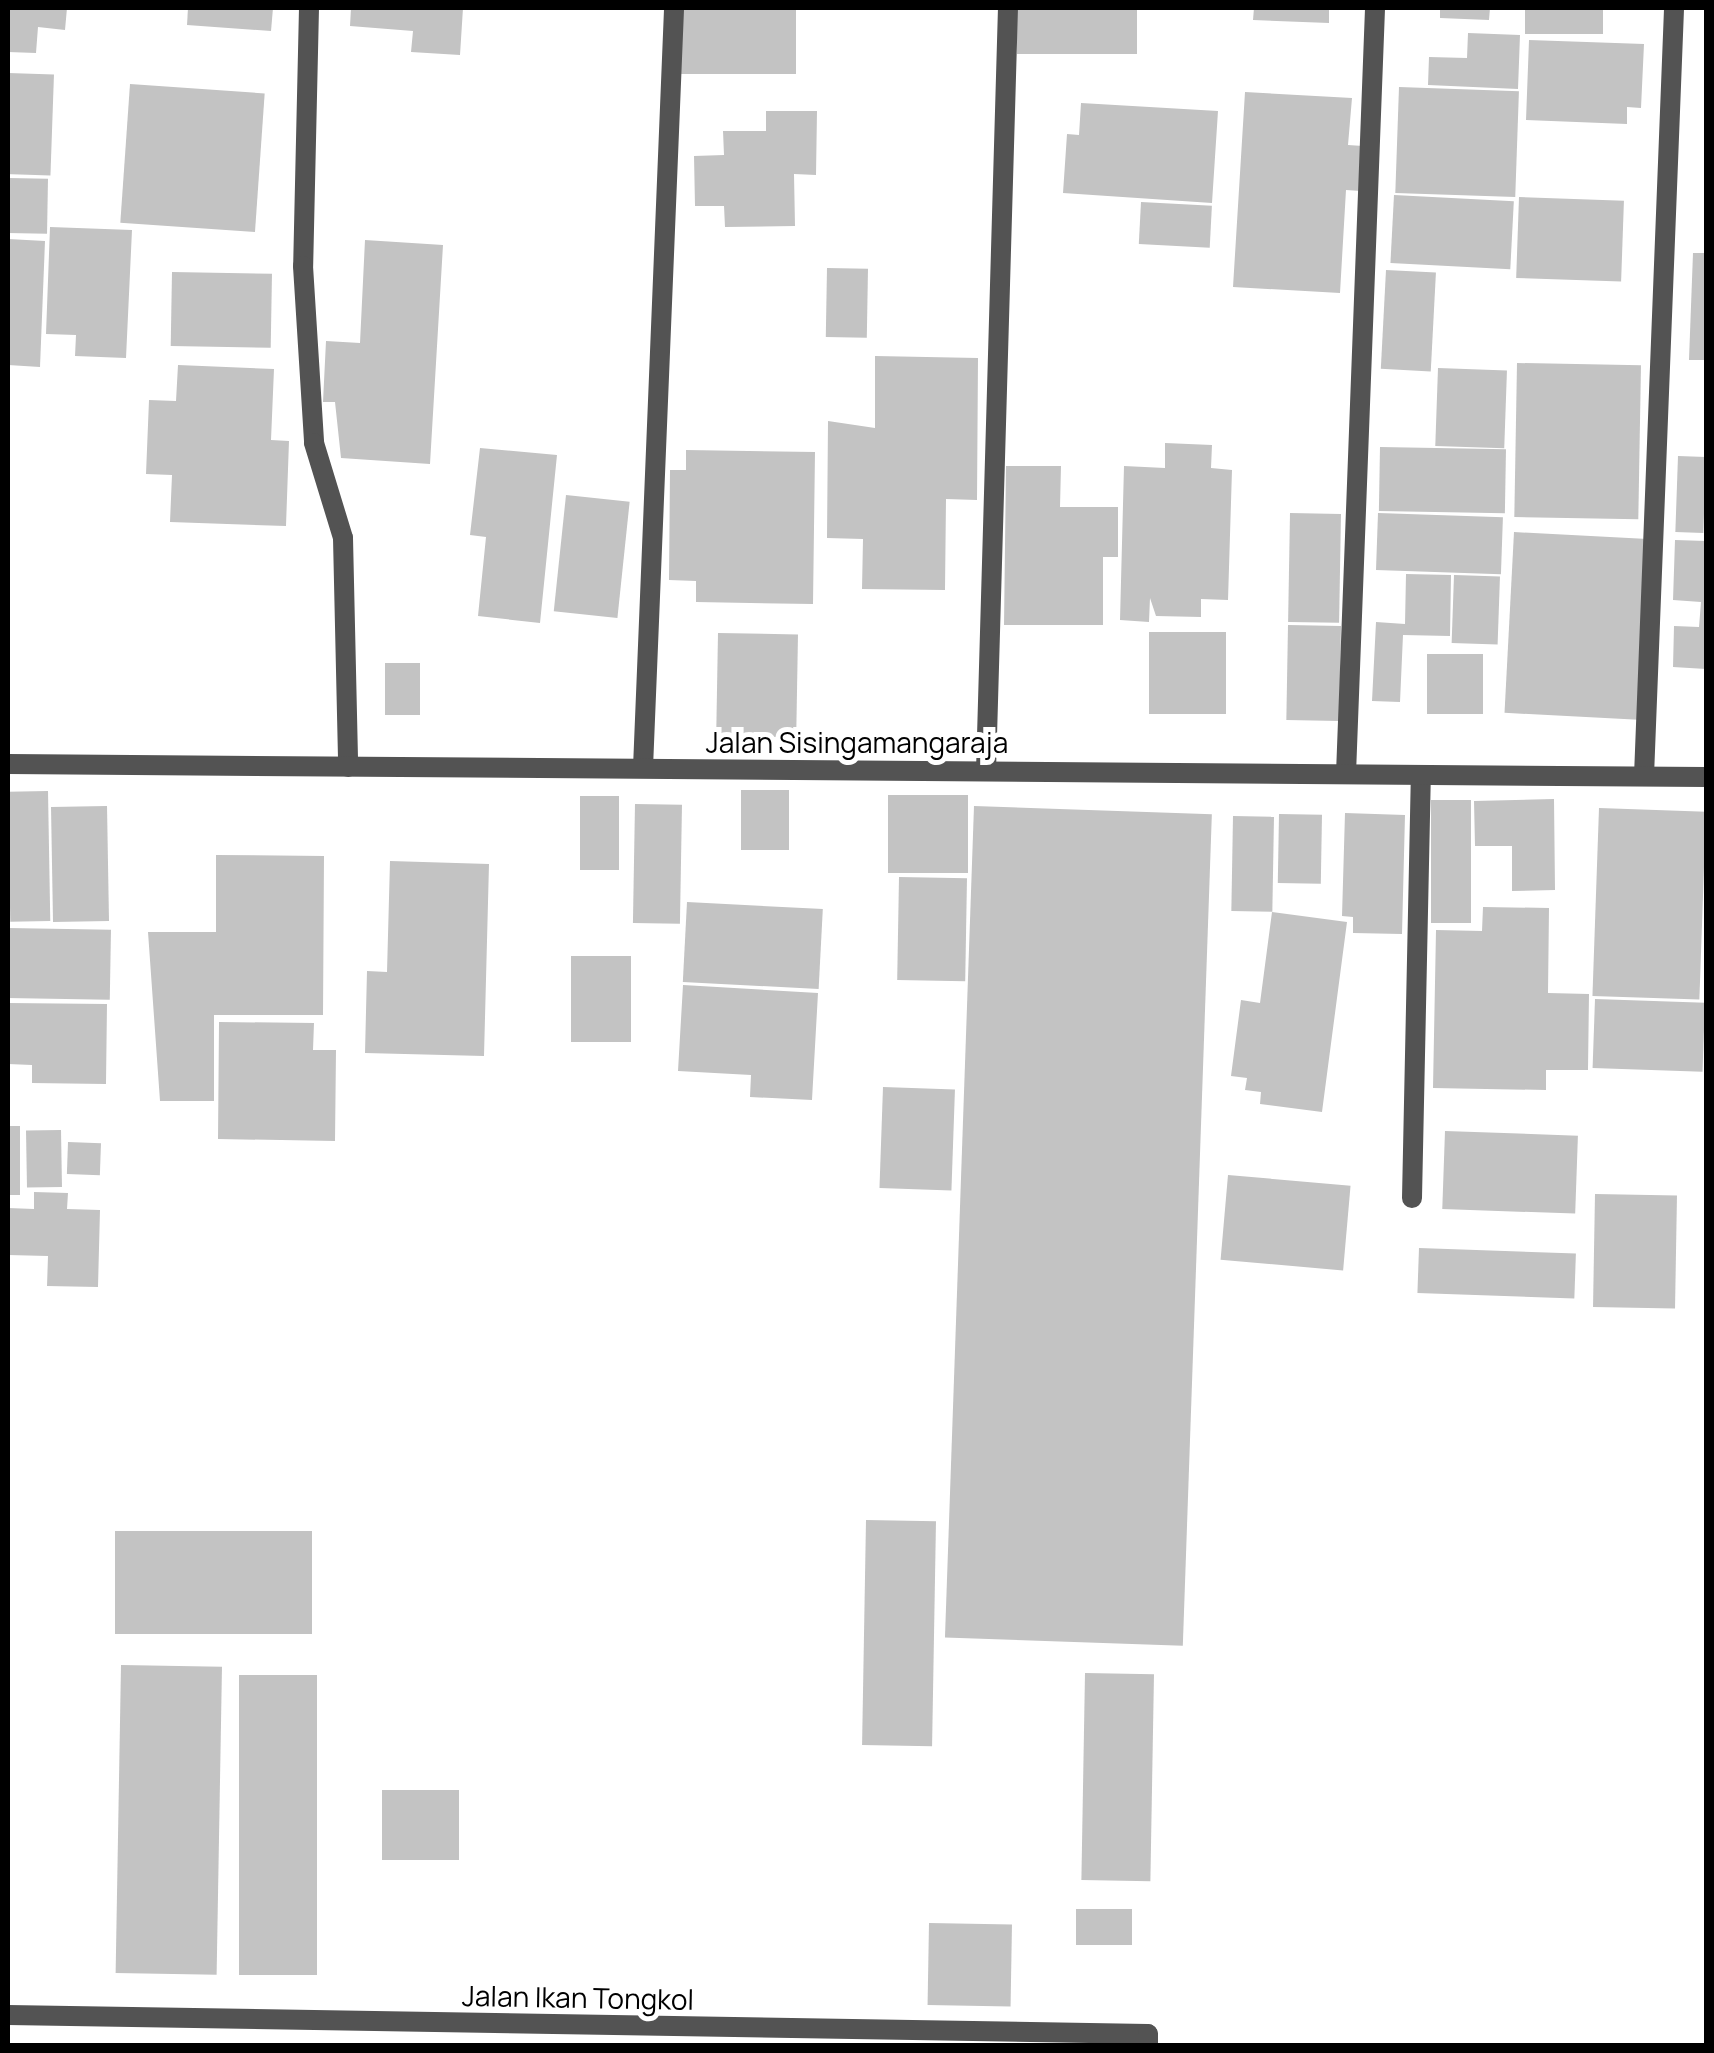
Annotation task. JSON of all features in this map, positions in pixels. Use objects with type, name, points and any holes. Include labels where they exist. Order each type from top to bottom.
[{"type":"street","points":[[308,8],[302,266],[314,443],[343,538],[348,767]]},
{"type":"street","points":[[643,768],[674,8]]},
{"type":"street","points":[[986,771],[1008,8]]},
{"type":"street","points":[[1346,774],[1375,8]]},
{"type":"street","points":[[1644,776],[1674,8]]},
{"type":"street","name":"Jalan Sisingamangaraja","points":[[8,764],[1706,777]]},
{"type":"street","points":[[1412,1198],[1420,775]]},
{"type":"street","name":"Jalan Ikan Tongkol","points":[[8,2015],[1148,2040]]},
{"type":"building","points":[[8,8],[67,8],[65,30],[38,27],[36,53],[8,52]]},
{"type":"building","points":[[188,8],[273,8],[271,31],[187,25]]},
{"type":"building","points":[[351,8],[463,8],[460,55],[411,52],[413,31],[350,26]]},
{"type":"building","points":[[678,8],[796,8],[796,74],[678,74]]},
{"type":"building","points":[[1017,8],[1137,8],[1137,54],[1017,54]]},
{"type":"building","points":[[1254,8],[1329,8],[1329,23],[1253,20]]},
{"type":"building","points":[[1440,8],[1490,8],[1489,20],[1440,18]]},
{"type":"building","points":[[1525,8],[1603,8],[1603,34],[1525,34]]},
{"type":"building","points":[[1468,33],[1520,35],[1518,89],[1428,85],[1429,57],[1467,58]]},
{"type":"building","points":[[1529,40],[1644,44],[1641,108],[1627,107],[1627,124],[1526,120]]},
{"type":"building","points":[[8,73],[54,75],[50,176],[8,174]]},
{"type":"building","points":[[130,84],[265,93],[255,232],[120,223]]},
{"type":"building","points":[[1399,87],[1519,91],[1515,197],[1395,193]]},
{"type":"building","points":[[1245,92],[1352,98],[1348,145],[1363,146],[1361,191],[1346,190],[1340,293],[1233,287]]},
{"type":"building","points":[[1081,103],[1218,111],[1212,203],[1063,193],[1067,134],[1079,135]]},
{"type":"building","points":[[766,111],[817,111],[816,175],[794,174],[795,226],[725,227],[724,206],[695,206],[694,156],[724,155],[723,131],[766,131]]},
{"type":"building","points":[[8,178],[48,179],[47,234],[8,233]]},
{"type":"building","points":[[1394,195],[1514,201],[1510,269],[1390,263]]},
{"type":"building","points":[[1519,197],[1624,201],[1621,282],[1516,278]]},
{"type":"building","points":[[1141,202],[1212,206],[1210,248],[1139,244]]},
{"type":"building","points":[[50,227],[132,230],[126,358],[75,356],[76,335],[46,334]]},
{"type":"building","points":[[8,239],[45,241],[40,367],[8,365]]},
{"type":"building","points":[[365,240],[443,245],[430,464],[341,458],[335,402],[323,402],[326,341],[360,343]]},
{"type":"building","points":[[1693,253],[1706,253],[1706,360],[1689,360]]},
{"type":"building","points":[[827,268],[868,269],[867,338],[826,337]]},
{"type":"building","points":[[1386,270],[1436,273],[1431,371],[1381,369]]},
{"type":"building","points":[[172,272],[272,274],[271,348],[171,346]]},
{"type":"building","points":[[875,356],[978,358],[977,500],[946,499],[945,590],[862,589],[863,539],[827,538],[828,421],[875,428]]},
{"type":"building","points":[[1517,363],[1641,365],[1638,519],[1514,517]]},
{"type":"building","points":[[178,365],[274,369],[271,440],[289,441],[286,526],[170,522],[172,475],[146,474],[149,400],[176,401]]},
{"type":"building","points":[[1438,368],[1507,370],[1504,448],[1435,446]]},
{"type":"building","points":[[1165,443],[1212,445],[1211,468],[1232,470],[1228,600],[1201,599],[1201,617],[1156,616],[1150,598],[1149,622],[1120,620],[1124,466],[1165,468]]},
{"type":"building","points":[[1380,447],[1506,449],[1505,513],[1379,511]]},
{"type":"building","points":[[480,448],[557,455],[540,623],[478,616],[486,537],[470,535]]},
{"type":"building","points":[[686,450],[815,452],[813,604],[696,602],[696,581],[669,580],[670,470],[686,470]]},
{"type":"building","points":[[1678,456],[1706,457],[1703,533],[1675,532]]},
{"type":"building","points":[[1006,466],[1061,466],[1060,507],[1118,507],[1118,557],[1103,557],[1103,625],[1004,625]]},
{"type":"building","points":[[566,495],[630,502],[617,618],[554,611]]},
{"type":"building","points":[[1290,513],[1341,514],[1339,623],[1288,622]]},
{"type":"building","points":[[1378,513],[1503,517],[1501,574],[1376,570]]},
{"type":"building","points":[[1514,532],[1648,539],[1638,720],[1505,713]]},
{"type":"building","points":[[1675,540],[1706,541],[1706,669],[1673,667],[1674,626],[1699,627],[1701,602],[1673,600]]},
{"type":"building","points":[[1406,574],[1451,575],[1450,636],[1403,635],[1400,702],[1372,701],[1376,622],[1405,624]]},
{"type":"building","points":[[1454,575],[1500,577],[1498,645],[1452,643]]},
{"type":"building","points":[[1288,625],[1341,626],[1339,721],[1286,720]]},
{"type":"building","points":[[1149,632],[1226,632],[1226,714],[1149,714]]},
{"type":"building","points":[[718,633],[798,634],[796,737],[716,736]]},
{"type":"building","points":[[1427,654],[1483,654],[1483,714],[1427,714]]},
{"type":"building","points":[[385,663],[420,663],[420,715],[385,715]]},
{"type":"building","points":[[741,790],[789,790],[789,850],[741,850]]},
{"type":"building","points":[[48,791],[50,921],[10,922],[8,792]]},
{"type":"building","points":[[888,795],[968,795],[968,873],[888,873]]},
{"type":"building","points":[[580,796],[619,796],[619,870],[580,870]]},
{"type":"building","points":[[1554,799],[1555,890],[1512,891],[1512,846],[1475,846],[1474,801]]},
{"type":"building","points":[[1431,800],[1471,800],[1471,923],[1431,923]]},
{"type":"building","points":[[635,804],[682,805],[680,924],[633,923]]},
{"type":"building","points":[[107,806],[109,921],[53,922],[51,807]]},
{"type":"building","points":[[974,806],[1212,814],[1183,1646],[945,1637]]},
{"type":"building","points":[[1599,808],[1706,812],[1699,1000],[1592,996]]},
{"type":"building","points":[[1345,813],[1405,815],[1402,934],[1353,933],[1353,917],[1342,916]]},
{"type":"building","points":[[1279,814],[1322,815],[1321,884],[1278,883]]},
{"type":"building","points":[[1233,816],[1274,817],[1272,912],[1231,911]]},
{"type":"building","points":[[216,855],[324,856],[323,1015],[214,1015],[214,1101],[160,1101],[148,932],[216,932]]},
{"type":"building","points":[[390,861],[489,864],[484,1056],[365,1053],[367,971],[387,972]]},
{"type":"building","points":[[899,877],[967,878],[965,981],[897,980]]},
{"type":"building","points":[[687,902],[823,909],[819,989],[683,982]]},
{"type":"building","points":[[1483,907],[1549,908],[1548,993],[1589,994],[1588,1070],[1546,1070],[1546,1090],[1433,1088],[1436,930],[1482,931]]},
{"type":"building","points":[[1272,912],[1347,922],[1322,1112],[1260,1104],[1261,1092],[1245,1090],[1247,1078],[1231,1076],[1241,1000],[1260,1003]]},
{"type":"building","points":[[8,928],[111,930],[110,1000],[8,998]]},
{"type":"building","points":[[571,956],[631,956],[631,1042],[571,1042]]},
{"type":"building","points":[[683,985],[818,993],[812,1100],[750,1097],[751,1075],[678,1071]]},
{"type":"building","points":[[1595,999],[1705,1003],[1703,1072],[1593,1068]]},
{"type":"building","points":[[8,1003],[107,1004],[106,1084],[32,1083],[32,1065],[8,1064]]},
{"type":"building","points":[[219,1022],[314,1023],[313,1050],[336,1050],[335,1141],[218,1139]]},
{"type":"building","points":[[883,1087],[955,1090],[951,1190],[879,1188]]},
{"type":"building","points":[[8,1126],[20,1126],[20,1195],[8,1195]]},
{"type":"building","points":[[61,1130],[62,1187],[27,1188],[26,1131]]},
{"type":"building","points":[[1445,1131],[1578,1136],[1575,1214],[1442,1209]]},
{"type":"building","points":[[68,1142],[101,1143],[100,1175],[67,1174]]},
{"type":"building","points":[[1228,1175],[1351,1186],[1343,1270],[1221,1260]]},
{"type":"building","points":[[34,1192],[68,1193],[67,1209],[100,1210],[98,1287],[47,1286],[48,1256],[8,1255],[8,1208],[34,1209]]},
{"type":"building","points":[[1595,1194],[1677,1195],[1675,1308],[1593,1307]]},
{"type":"building","points":[[1419,1248],[1576,1253],[1574,1298],[1417,1293]]},
{"type":"building","points":[[866,1520],[936,1521],[932,1746],[862,1745]]},
{"type":"building","points":[[115,1531],[312,1531],[312,1634],[115,1634]]},
{"type":"building","points":[[121,1665],[222,1667],[217,1975],[116,1973]]},
{"type":"building","points":[[1085,1673],[1154,1674],[1150,1881],[1081,1880]]},
{"type":"building","points":[[239,1675],[317,1675],[317,1975],[239,1975]]},
{"type":"building","points":[[382,1790],[459,1790],[459,1860],[382,1860]]},
{"type":"building","points":[[1076,1909],[1132,1909],[1132,1945],[1076,1945]]},
{"type":"building","points":[[929,1923],[1012,1924],[1011,2006],[928,2005]]}]
